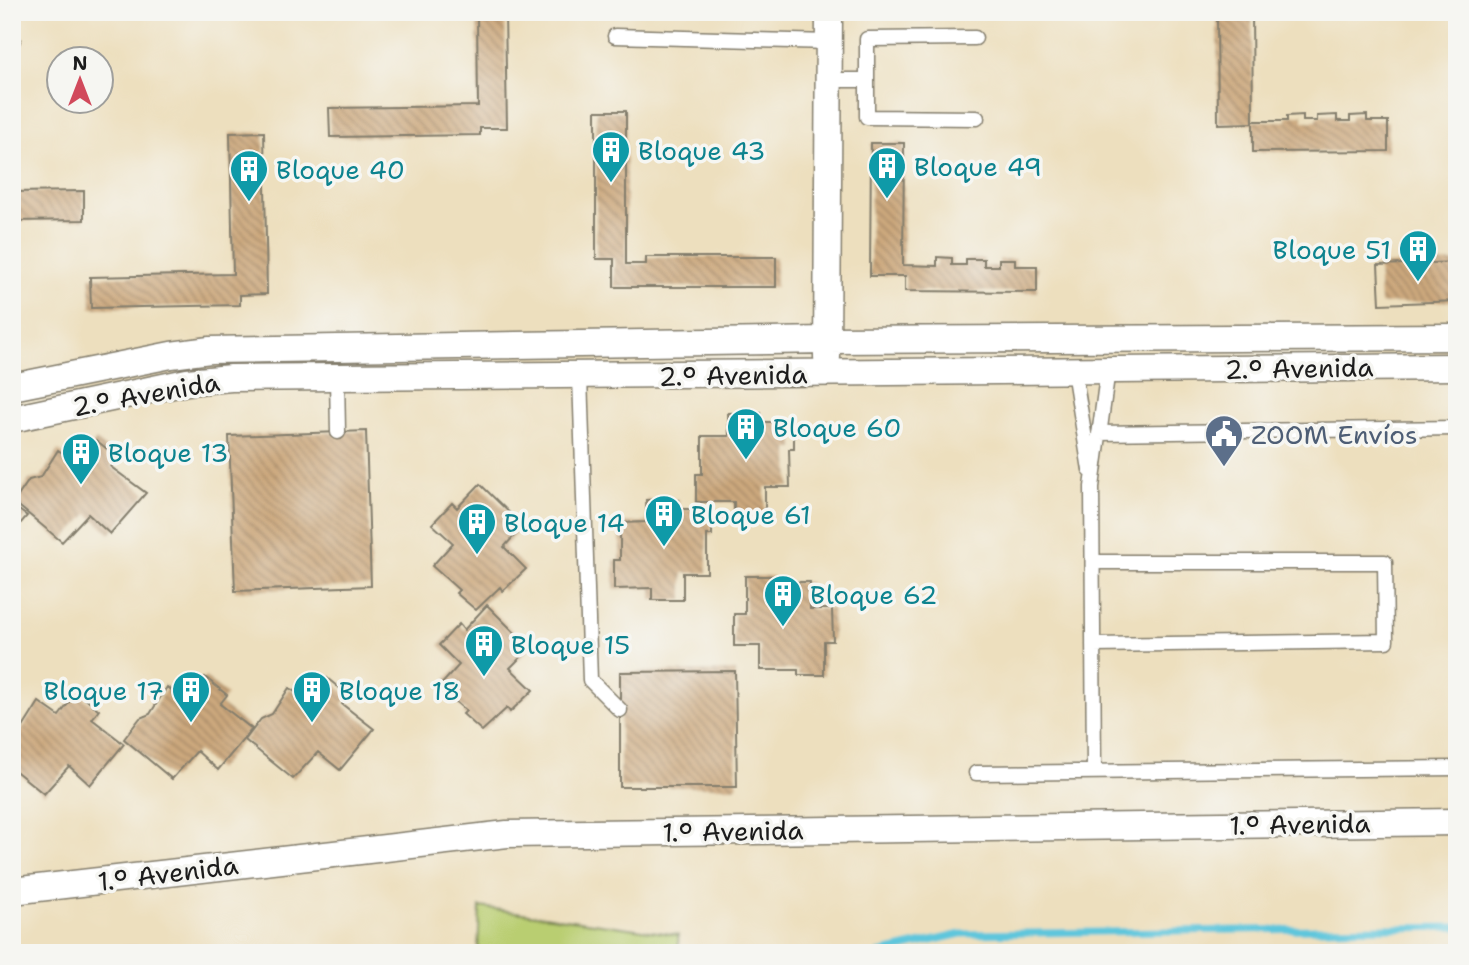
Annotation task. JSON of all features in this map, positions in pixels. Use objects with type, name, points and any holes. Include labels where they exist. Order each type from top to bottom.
[{"type":"street","points":[[827,373],[829,12]]},
{"type":"street","points":[[12,387],[210,350],[827,340],[1457,337]]},
{"type":"street","name":"2.° Avenida","points":[[12,419],[187,382],[231,378],[1457,367]]},
{"type":"street","name":"1.° Avenida","points":[[12,891],[507,834],[1457,822]]},
{"type":"lane","points":[[615,36],[829,41]]},
{"type":"lane","points":[[975,38],[867,39],[867,117],[977,118]]},
{"type":"lane","points":[[829,80],[867,80]]},
{"type":"lane","points":[[1092,487],[1108,369]]},
{"type":"lane","points":[[1074,371],[1092,487],[1094,772]]},
{"type":"lane","points":[[580,376],[590,680],[620,710]]},
{"type":"lane","points":[[337,377],[338,432]]},
{"type":"lane","points":[[1099,433],[1457,428]]},
{"type":"lane","points":[[1093,562],[1385,562],[1386,641],[1093,645]]},
{"type":"lane","points":[[976,773],[1457,768]]},
{"type":"green space","points":[[480,907],[678,935],[679,953],[478,953]]},
{"type":"building","points":[[477,12],[505,12],[507,128],[480,128],[480,135],[330,137],[329,108],[478,106]]},
{"type":"building","points":[[1217,12],[1252,12],[1253,121],[1287,121],[1287,116],[1303,115],[1303,121],[1317,121],[1317,116],[1337,115],[1337,121],[1350,121],[1350,116],[1367,115],[1367,121],[1388,121],[1388,151],[1253,152],[1253,123],[1218,124]]},
{"type":"building","name":"Bloque 43","points":[[596,111],[626,111],[626,264],[646,264],[646,257],[776,257],[776,287],[614,287],[614,259],[596,259]]},
{"type":"building","name":"Bloque 40","points":[[264,132],[267,294],[240,295],[240,305],[91,308],[90,277],[233,274],[230,133]]},
{"type":"building","name":"Bloque 49","points":[[871,143],[904,143],[903,265],[937,266],[937,257],[952,258],[952,265],[966,265],[966,259],[984,259],[984,266],[999,266],[999,259],[1015,259],[1015,266],[1037,266],[1037,292],[905,291],[905,276],[870,276]]},
{"type":"building","points":[[84,191],[84,220],[12,221],[12,192]]},
{"type":"building","name":"Bloque 51","points":[[1457,262],[1457,301],[1380,304],[1378,265]]},
{"type":"building","name":"Bloque 60","points":[[728,413],[761,413],[761,422],[794,422],[794,449],[789,449],[790,487],[765,487],[765,513],[734,514],[734,502],[696,502],[696,474],[702,474],[702,436],[729,436]]},
{"type":"building","points":[[366,431],[371,586],[235,591],[229,436]]},
{"type":"building","name":"Bloque 13","points":[[96,440],[118,458],[111,467],[146,493],[110,534],[88,514],[62,542],[14,502],[29,480],[41,477],[58,450],[78,464]]},
{"type":"building","name":"Bloque 14","points":[[480,484],[523,526],[504,547],[526,569],[503,591],[500,587],[476,610],[456,593],[459,590],[432,566],[453,543],[432,524],[452,503],[457,508]]},
{"type":"building","name":"Bloque 61","points":[[646,500],[679,500],[679,509],[712,509],[712,535],[707,535],[707,573],[683,573],[683,600],[652,600],[652,588],[614,589],[614,560],[620,560],[620,523],[647,522]]},
{"type":"building","points":[[12,505],[27,516],[12,533]]},
{"type":"building","name":"Bloque 62","points":[[745,576],[773,576],[773,582],[810,582],[810,609],[832,609],[833,641],[824,641],[824,675],[798,675],[798,670],[760,670],[760,646],[734,646],[734,614],[745,614]]},
{"type":"building","name":"Bloque 15","points":[[487,605],[530,648],[510,668],[533,690],[510,712],[507,708],[482,731],[463,714],[466,711],[439,687],[459,665],[439,645],[459,624],[464,630]]},
{"type":"building","points":[[735,671],[737,787],[620,787],[620,672]]},
{"type":"building","name":"Bloque 17","points":[[205,677],[227,695],[220,704],[252,729],[218,770],[197,751],[172,779],[124,739],[140,718],[150,714],[167,687],[187,701]]},
{"type":"building","name":"Bloque 18","points":[[327,678],[349,696],[342,704],[374,729],[340,770],[318,752],[293,779],[245,740],[261,719],[272,714],[289,688],[309,701]]},
{"type":"building","points":[[77,692],[99,710],[92,719],[124,744],[90,785],[69,766],[44,794],[12,768],[12,733],[22,729],[39,702],[59,716]]},
{"type":"building","points":[[138,946],[138,953],[87,953],[86,948]]},
{"type":"waterway","points":[[879,953],[961,934],[1457,927]]},
{"type":"place","name":"Bloque 43","points":[[611,184]]},
{"type":"place","name":"Bloque 49","points":[[887,200]]},
{"type":"place","name":"Bloque 40","points":[[249,203]]},
{"type":"place","name":"Bloque 51","points":[[1418,283]]},
{"type":"place","name":"Bloque 60","points":[[746,461]]},
{"type":"place","name":"ZOOM Envíos","points":[[1224,468]]},
{"type":"place","name":"Bloque 13","points":[[81,486]]},
{"type":"place","name":"Bloque 61","points":[[664,548]]},
{"type":"place","name":"Bloque 14","points":[[477,556]]},
{"type":"place","name":"Bloque 62","points":[[783,628]]},
{"type":"place","name":"Bloque 15","points":[[484,678]]},
{"type":"place","name":"Bloque 17","points":[[191,724]]},
{"type":"place","name":"Bloque 18","points":[[312,724]]}]
